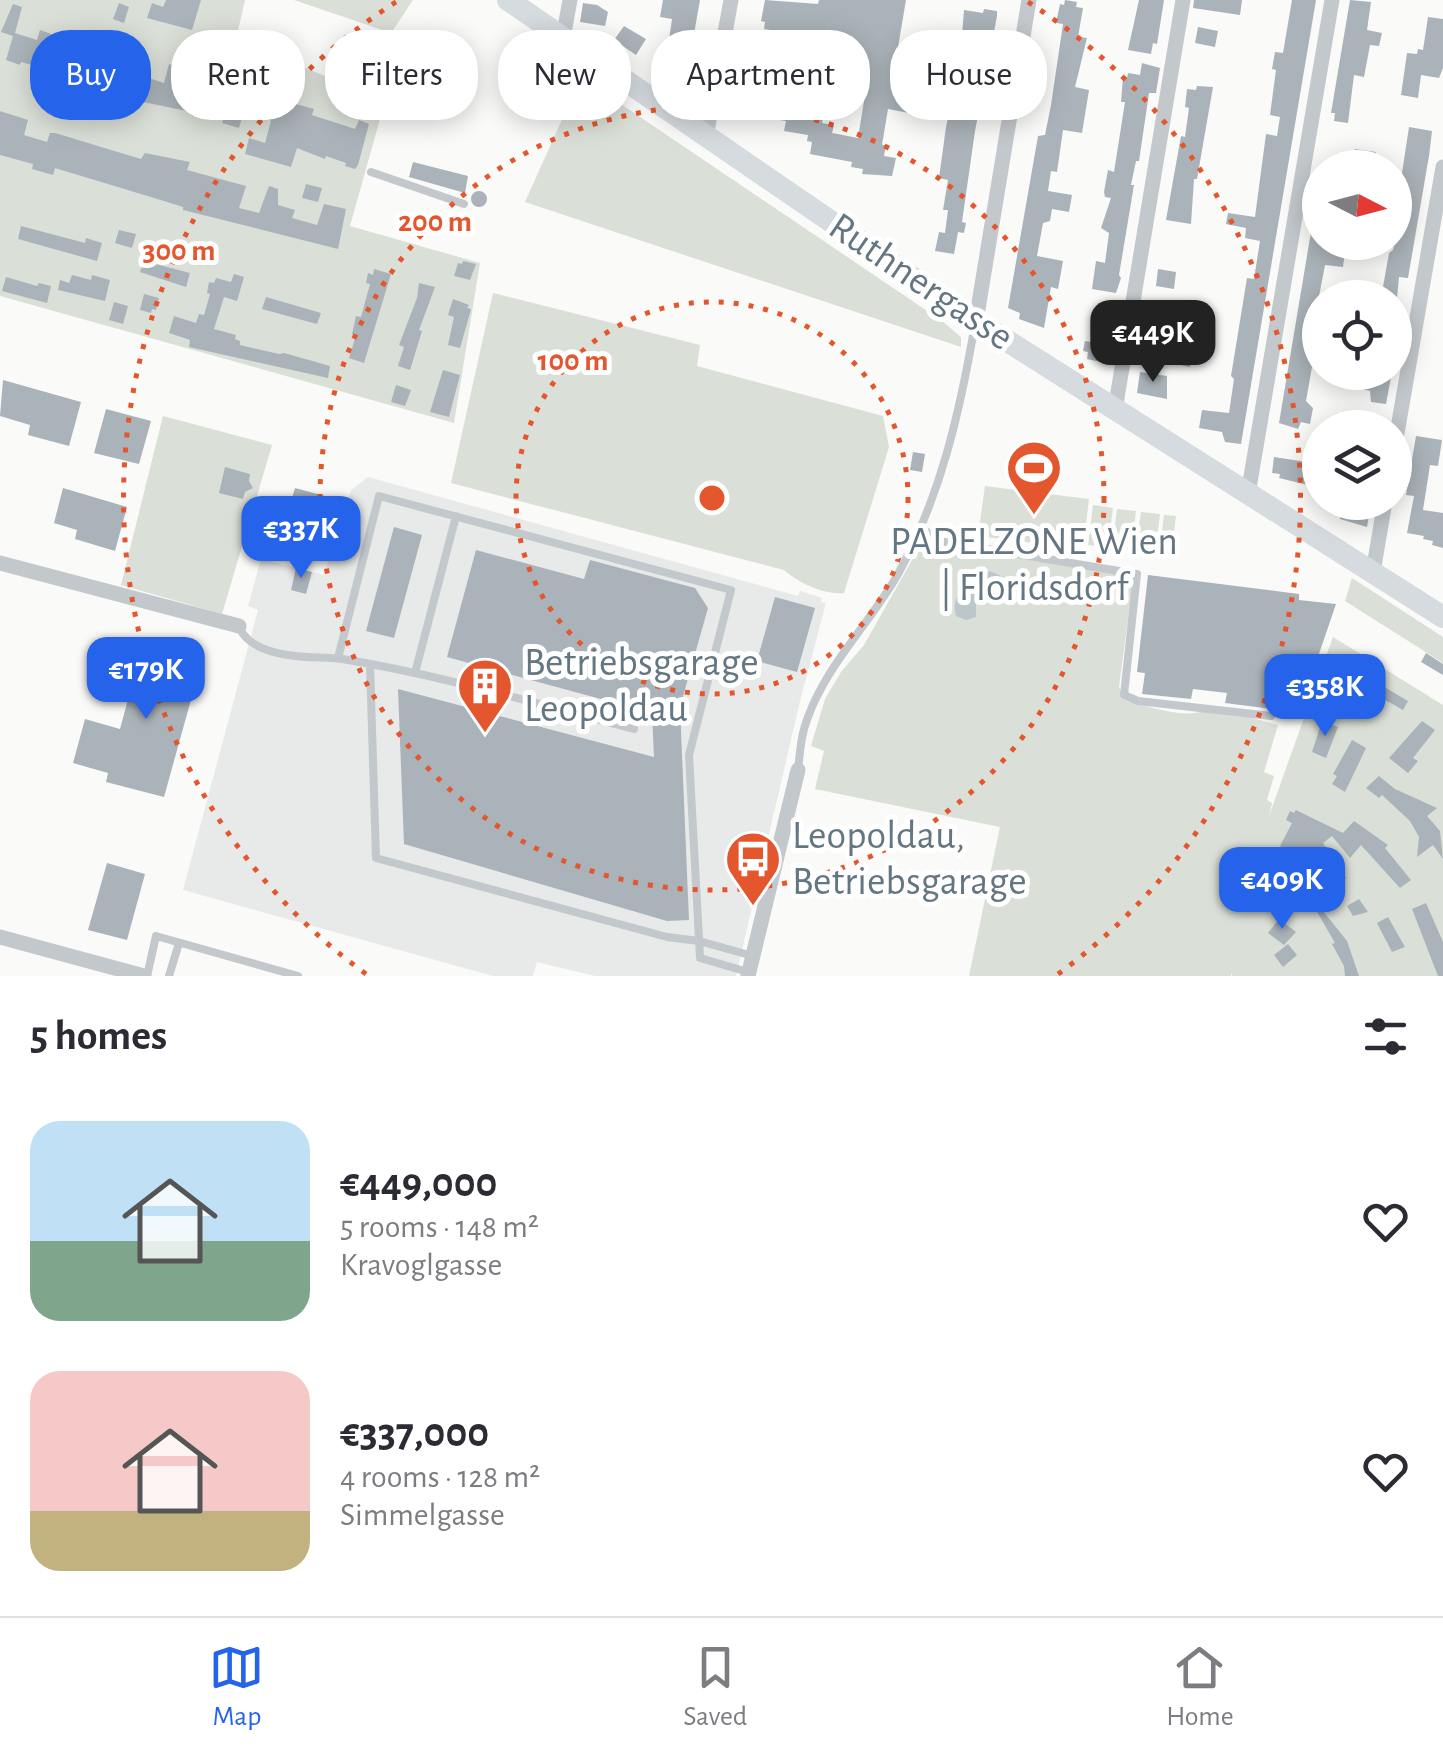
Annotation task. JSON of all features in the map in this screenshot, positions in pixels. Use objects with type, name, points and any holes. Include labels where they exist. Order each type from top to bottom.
[{"type":"street","name":"Ruthnergasse","points":[[508,0],[551,30]]},
{"type":"street","points":[[564,30],[570,0]]},
{"type":"street","points":[[706,136],[730,0]]},
{"type":"street","points":[[976,321],[1029,0]]},
{"type":"street","points":[[1115,410],[1183,0]]},
{"type":"street","points":[[1248,494],[1332,0]]},
{"type":"street","name":"Ruthnergasse","points":[[631,85],[976,321],[1443,618]]},
{"type":"street","points":[[1401,410],[1443,167]]},
{"type":"street","points":[[1373,572],[1382,520]]},
{"type":"street","points":[[0,565],[238,626]]},
{"type":"street","points":[[750,968],[798,770]]},
{"type":"street","points":[[0,937],[145,976]]},
{"type":"lane","points":[[371,172],[464,204]]},
{"type":"lane","points":[[798,770],[808,715],[829,676],[897,575],[920,527],[956,423],[976,321]]},
{"type":"lane","points":[[338,658],[380,496],[731,590],[690,755],[698,940],[700,958],[750,968]]},
{"type":"lane","points":[[415,673],[456,516]]},
{"type":"lane","points":[[920,527],[939,541],[1137,574],[1124,695],[1270,716]]},
{"type":"lane","points":[[238,626],[250,643],[293,656],[338,658],[415,673],[634,729]]},
{"type":"lane","points":[[370,664],[376,858],[667,937],[698,940],[750,968]]},
{"type":"lane","points":[[145,976],[156,936],[298,976]]},
{"type":"lane","points":[[169,976],[179,943]]},
{"type":"shaded area","points":[[0,0],[245,0],[238,30],[171,30],[171,120],[305,120],[305,68],[325,76],[325,120],[380,120],[350,226],[480,263],[454,423],[0,296]]},
{"type":"shaded area","points":[[294,0],[413,0],[393,30],[382,30]]},
{"type":"shaded area","points":[[631,111],[942,321],[961,337],[961,347],[525,202],[562,120],[631,120]]},
{"type":"shaded area","points":[[493,293],[700,345],[697,366],[883,416],[889,447],[844,593],[812,587],[784,570],[451,483]]},
{"type":"shaded area","points":[[163,416],[272,445],[222,614],[121,585]]},
{"type":"shaded area","points":[[368,477],[798,596],[800,591],[826,603],[736,976],[595,976],[537,962],[533,976],[493,976],[183,890],[258,610],[248,606],[261,559],[324,575],[351,490]]},
{"type":"shaded area","name":"PADELZONE Wien | Floridsdorf","points":[[985,486],[1089,499],[1083,549],[978,536]]},
{"type":"shaded area","points":[[1093,505],[1113,508],[1108,547],[1088,545]]},
{"type":"shaded area","points":[[1117,509],[1136,511],[1131,550],[1112,548]]},
{"type":"shaded area","points":[[1141,512],[1160,514],[1155,554],[1135,551]]},
{"type":"shaded area","points":[[1164,515],[1176,516],[1171,556],[1159,554]]},
{"type":"shaded area","points":[[925,537],[1134,574],[1119,687],[1126,701],[1181,713],[1212,707],[1278,725],[1264,772],[1274,776],[1267,800],[1272,803],[1269,816],[1333,637],[1443,705],[1443,976],[1232,976],[1232,972],[1231,976],[969,976],[1000,827],[815,789],[824,751],[811,746],[825,699],[864,645]]},
{"type":"shaded area","points":[[990,571],[1001,576],[1002,586],[976,588],[976,617],[966,620],[956,616],[959,594]]},
{"type":"shaded area","points":[[1352,578],[1443,637],[1443,663],[1345,601]]},
{"type":"building","points":[[166,0],[201,0],[192,30],[147,18],[152,3],[163,7]]},
{"type":"building","points":[[663,0],[700,0],[695,30],[670,30],[672,19],[660,17]]},
{"type":"building","points":[[765,0],[818,4],[819,0],[906,0],[901,30],[890,30],[890,109],[882,145],[886,145],[884,156],[896,158],[892,176],[862,174],[863,169],[851,167],[852,162],[810,154],[812,142],[807,141],[808,135],[784,131],[786,121],[780,120],[823,120],[834,125],[832,133],[858,138],[861,120],[870,120],[870,30],[770,30],[764,29],[765,22],[761,21]]},
{"type":"building","points":[[1065,0],[1077,2],[1076,7],[1083,8],[1078,37],[1087,38],[1075,87],[1089,90],[1082,133],[1063,130],[1057,172],[1051,171],[1048,191],[1072,195],[1069,212],[1052,209],[1050,221],[1043,223],[1037,256],[1063,261],[1058,289],[1051,287],[1044,328],[1019,319],[1020,313],[1008,308],[1038,136],[1045,135],[1051,105],[1063,24],[1056,23],[1060,4],[1064,5]]},
{"type":"building","points":[[1139,0],[1164,0],[1157,44],[1153,43],[1151,54],[1128,50]]},
{"type":"building","points":[[1194,0],[1242,0],[1240,15],[1193,8]]},
{"type":"building","points":[[1292,0],[1316,0],[1241,444],[1225,442],[1222,432],[1199,428],[1202,410],[1229,413],[1247,278],[1254,279],[1260,241],[1245,238],[1246,228],[1226,224],[1228,213],[1255,217],[1266,134],[1277,136],[1280,117],[1270,115],[1276,70],[1272,69],[1275,52],[1283,53]]},
{"type":"building","points":[[1350,0],[1371,2],[1367,30],[1382,33],[1379,46],[1370,45],[1364,77],[1354,75],[1348,123],[1334,121],[1335,113],[1331,113]]},
{"type":"building","points":[[119,3],[129,7],[124,23],[113,19]]},
{"type":"building","points":[[583,3],[608,12],[605,26],[580,22]]},
{"type":"building","points":[[13,4],[22,7],[15,33],[30,38],[30,64],[6,60],[13,36],[1,32]]},
{"type":"building","points":[[984,9],[997,11],[994,30],[962,30],[964,10],[983,13]]},
{"type":"building","points":[[1428,17],[1443,19],[1443,68],[1439,78],[1421,75],[1418,98],[1401,95],[1407,53],[1423,50]]},
{"type":"building","points":[[1198,27],[1218,31],[1215,47],[1195,43]]},
{"type":"building","points":[[631,30],[646,39],[636,55],[631,52]]},
{"type":"building","points":[[1142,63],[1160,68],[1156,93],[1149,93],[1139,161],[1131,185],[1121,278],[1116,293],[1092,289],[1096,261],[1105,263],[1109,233],[1101,228],[1111,198],[1105,197],[1104,192],[1108,170],[1114,172],[1125,102],[1121,102],[1123,77],[1127,78],[1128,73],[1140,75]]},
{"type":"building","points":[[169,64],[171,64],[171,108],[151,104],[151,79],[164,83]]},
{"type":"building","points":[[1197,86],[1213,87],[1194,179],[1191,224],[1166,220],[1181,136],[1185,137],[1187,89],[1196,90]]},
{"type":"building","points":[[305,107],[314,109],[312,115],[355,129],[359,120],[369,124],[355,169],[297,148],[291,167],[245,154],[249,138],[265,143],[271,121],[305,120]]},
{"type":"building","points":[[0,111],[28,120],[24,135],[47,142],[50,133],[55,133],[141,159],[145,153],[190,162],[187,170],[246,186],[239,208],[259,213],[269,186],[278,189],[278,205],[295,210],[292,218],[317,225],[324,204],[346,209],[338,249],[183,210],[55,168],[53,175],[32,169],[33,164],[0,155]]},
{"type":"building","points":[[223,120],[241,120],[239,128],[222,123]]},
{"type":"building","points":[[948,120],[977,120],[962,222],[966,223],[964,233],[958,232],[954,254],[935,251],[939,232],[945,233],[948,210],[943,210],[948,180],[939,178]]},
{"type":"building","points":[[1409,127],[1432,131],[1412,255],[1412,150],[1405,150]]},
{"type":"building","points":[[413,162],[468,176],[465,193],[409,177]]},
{"type":"building","points":[[306,184],[322,188],[318,202],[302,198]]},
{"type":"building","points":[[479,191],[487,199],[479,207],[471,199]]},
{"type":"building","points":[[21,226],[85,243],[86,238],[102,243],[97,261],[18,239]]},
{"type":"building","points":[[119,230],[136,234],[132,248],[115,243]]},
{"type":"building","points":[[1306,260],[1344,260],[1343,267],[1325,265],[1322,280],[1303,280]]},
{"type":"building","points":[[1388,260],[1411,260],[1408,278],[1384,280]]},
{"type":"building","points":[[144,261],[190,273],[186,287],[140,272]]},
{"type":"building","points":[[458,263],[476,264],[470,280],[454,276]]},
{"type":"building","points":[[374,269],[391,274],[364,363],[349,358],[356,335],[352,334],[356,316],[361,317],[370,284],[366,283],[368,273],[373,275]]},
{"type":"building","points":[[1158,269],[1176,272],[1174,289],[1156,286]]},
{"type":"building","points":[[234,274],[244,277],[237,301],[224,297],[214,329],[236,335],[240,345],[330,366],[328,378],[189,347],[190,340],[169,333],[174,316],[196,323],[199,314],[204,315],[209,282],[214,283],[216,278],[231,282]]},
{"type":"building","points":[[72,275],[110,280],[105,301],[58,290],[60,280],[69,283]]},
{"type":"building","points":[[6,277],[51,286],[47,303],[2,291]]},
{"type":"building","points":[[419,283],[435,287],[410,370],[398,366],[404,347],[399,345]]},
{"type":"building","points":[[1302,286],[1302,390],[1308,390],[1306,401],[1313,408],[1302,410],[1298,429],[1279,423]]},
{"type":"building","points":[[144,294],[159,298],[151,313],[140,310]]},
{"type":"building","points":[[266,297],[321,313],[317,324],[262,309]]},
{"type":"building","points":[[453,299],[471,309],[460,348],[448,345],[454,317],[448,315]]},
{"type":"building","points":[[114,302],[128,306],[123,324],[109,320]]},
{"type":"building","points":[[1151,312],[1168,315],[1165,332],[1148,329]]},
{"type":"building","points":[[1195,340],[1190,367],[1176,364]]},
{"type":"building","points":[[1085,341],[1108,345],[1105,363],[1087,359],[1088,352],[1083,351]]},
{"type":"building","points":[[443,370],[460,375],[449,417],[430,412]]},
{"type":"building","points":[[1140,372],[1167,376],[1167,399],[1137,393]]},
{"type":"building","points":[[3,380],[81,402],[69,446],[28,435],[30,425],[0,416]]},
{"type":"building","points":[[396,385],[411,390],[405,406],[391,402]]},
{"type":"building","points":[[1366,390],[1389,390],[1386,404],[1371,402],[1370,391]]},
{"type":"building","points":[[106,409],[151,421],[139,464],[94,453]]},
{"type":"building","points":[[1416,436],[1442,440],[1438,466],[1430,465],[1423,510],[1443,513],[1443,548],[1432,545],[1433,541],[1423,539],[1424,536],[1407,533],[1414,496],[1412,460]]},
{"type":"building","points":[[913,452],[925,454],[922,472],[910,470]]},
{"type":"building","points":[[1274,457],[1302,461],[1302,484],[1272,473]]},
{"type":"building","points":[[225,467],[250,474],[253,488],[245,492],[243,499],[219,493]]},
{"type":"building","points":[[63,488],[127,507],[115,551],[75,539],[77,530],[54,523]]},
{"type":"building","points":[[295,488],[325,496],[318,520],[288,512]]},
{"type":"building","points":[[1343,520],[1368,520],[1367,527]]},
{"type":"building","points":[[394,527],[422,535],[394,638],[366,631]]},
{"type":"building","name":"Betriebsgarage Leopoldau","points":[[476,550],[584,579],[590,560],[695,588],[708,608],[680,707],[689,920],[667,921],[404,844],[398,689],[654,757],[652,713],[447,657]]},
{"type":"building","points":[[296,568],[312,572],[306,594],[291,590]]},
{"type":"building","points":[[1148,575],[1299,594],[1299,600],[1336,604],[1305,695],[1275,692],[1273,709],[1225,703],[1227,693],[1193,689],[1191,699],[1142,694],[1145,673],[1137,672]]},
{"type":"building","points":[[775,597],[815,608],[797,672],[757,661]]},
{"type":"building","points":[[150,639],[204,653],[164,797],[106,782],[108,773],[73,763],[85,719],[120,729],[139,659],[144,660]]},
{"type":"building","points":[[1426,653],[1443,664],[1443,675],[1421,662]]},
{"type":"building","points":[[1359,672],[1408,701],[1403,710],[1355,683]]},
{"type":"building","points":[[1338,682],[1351,686],[1346,699],[1334,695]]},
{"type":"building","points":[[1322,721],[1338,727],[1326,758],[1312,752]]},
{"type":"building","points":[[1422,721],[1435,730],[1413,758],[1418,761],[1408,773],[1389,758]]},
{"type":"building","points":[[1352,740],[1366,748],[1345,792],[1332,784],[1337,776],[1333,774]]},
{"type":"building","points":[[1379,776],[1395,789],[1437,808],[1427,816],[1440,831],[1443,859],[1433,845],[1417,857],[1419,837],[1410,821],[1382,795],[1379,798],[1366,788]]},
{"type":"building","points":[[1296,810],[1343,833],[1354,821],[1388,845],[1385,848],[1411,880],[1400,888],[1361,845],[1350,858],[1332,836],[1323,843],[1347,879],[1343,877],[1319,906],[1347,941],[1359,976],[1345,976],[1332,944],[1335,943],[1308,896],[1332,870],[1302,848],[1298,856],[1280,846],[1292,823],[1286,820],[1290,811]]},
{"type":"building","points":[[107,863],[145,874],[127,940],[88,930]]},
{"type":"building","points":[[1267,893],[1288,900],[1280,914],[1261,904]]},
{"type":"building","points":[[1359,899],[1368,912],[1353,916],[1347,906]]},
{"type":"building","points":[[1426,903],[1443,942],[1443,976],[1438,976],[1412,909]]},
{"type":"building","points":[[1388,917],[1405,947],[1392,952],[1377,923]]},
{"type":"building","points":[[1279,919],[1296,932],[1284,945],[1268,933]]},
{"type":"building","points":[[1288,944],[1297,955],[1283,967],[1274,955]]},
{"type":"place","name":"PADELZONE Wien | Floridsdorf","points":[[1034,517]]},
{"type":"place","name":"Betriebsgarage Leopoldau","points":[[485,735]]},
{"type":"place","name":"Leopoldau, Betriebsgarage","points":[[753,908]]}]
